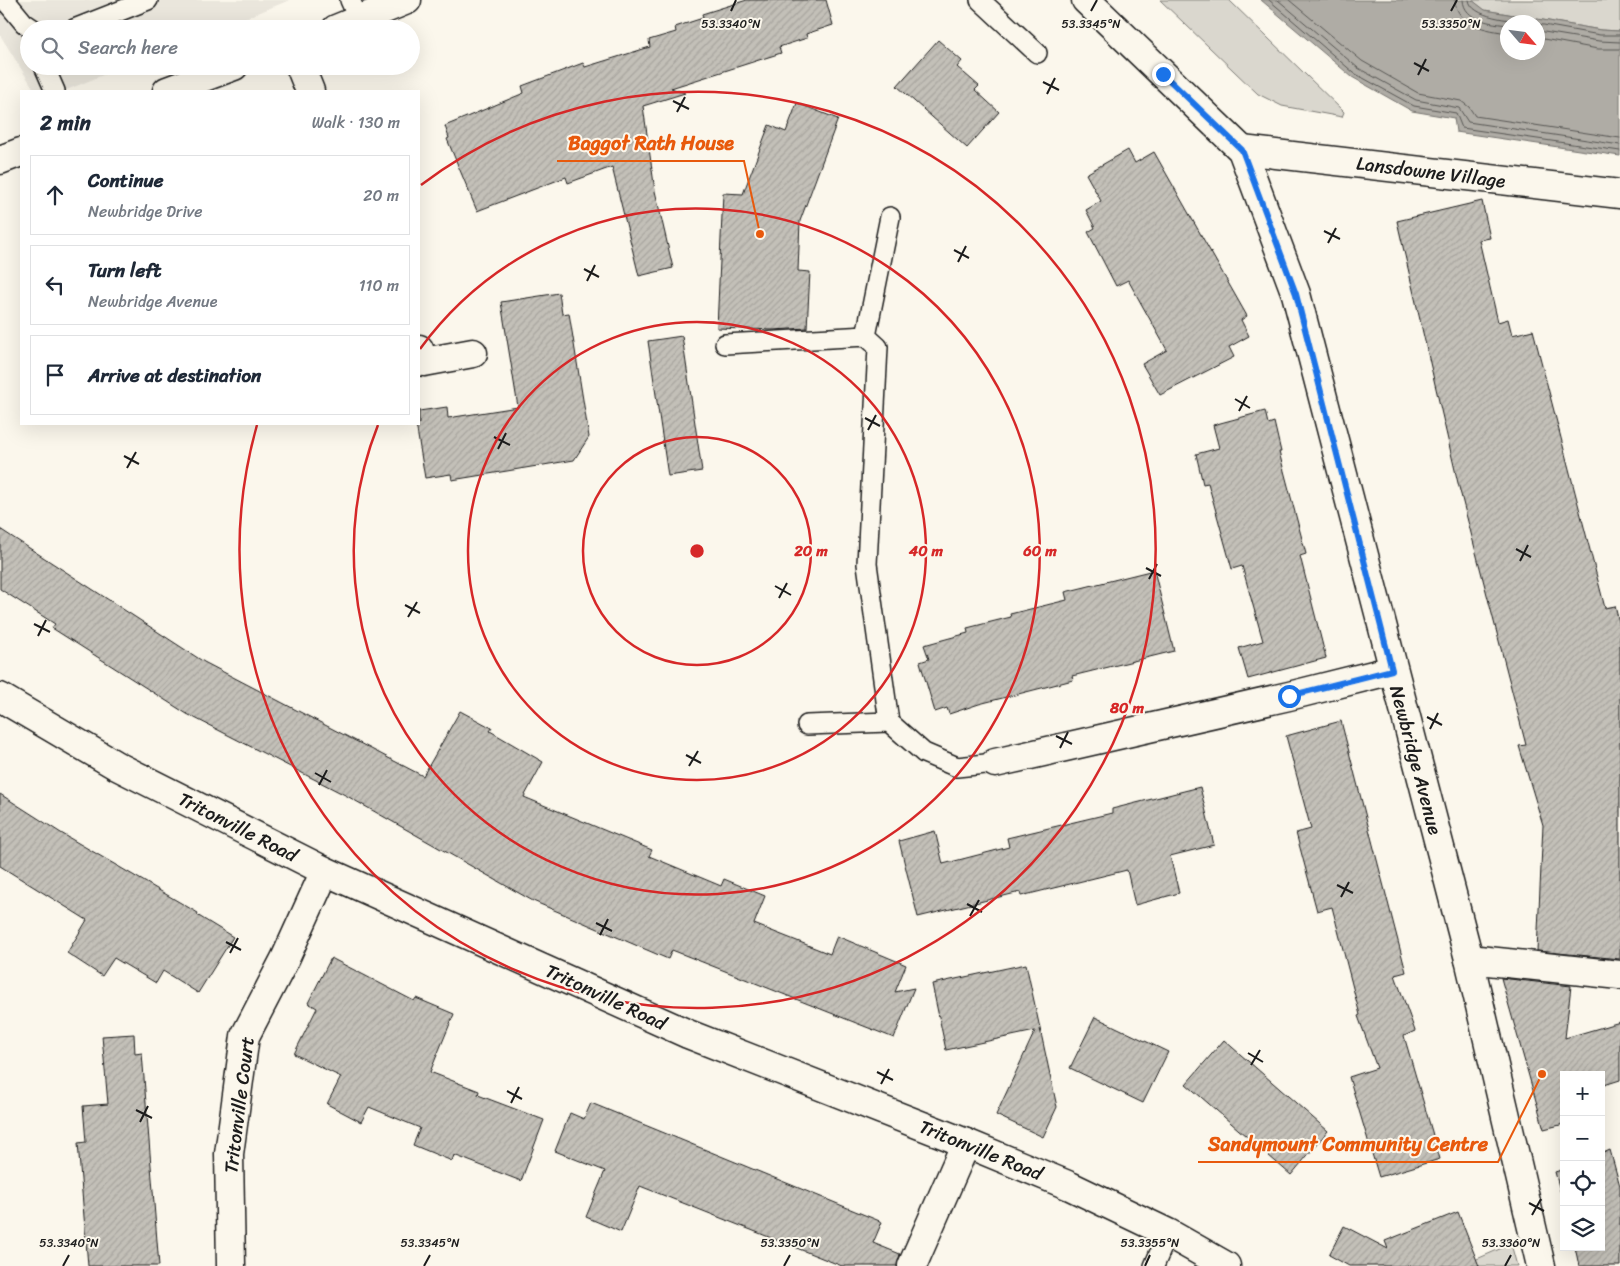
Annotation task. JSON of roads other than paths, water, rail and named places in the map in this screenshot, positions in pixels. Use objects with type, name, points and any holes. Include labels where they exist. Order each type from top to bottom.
[{"type":"street","points":[[348,16],[407,0]]},
{"type":"street","name":"Newbridge Avenue","points":[[1086,0],[1242,150],[1296,294],[1392,670],[1469,959],[1541,1266]]},
{"type":"street","points":[[170,90],[210,75]]},
{"type":"street","points":[[304,75],[310,90]]},
{"type":"street","name":"Lansdowne Village","points":[[1242,150],[1620,194]]},
{"type":"street","points":[[0,160],[20,152]]},
{"type":"street","points":[[420,352],[424,362],[473,353]]},
{"type":"street","points":[[995,763],[1289,696],[1392,670]]},
{"type":"street","name":"Tritonville Road","points":[[0,697],[117,766],[325,871],[688,1034],[966,1143],[1070,1186],[1168,1234],[1226,1266]]},
{"type":"street","name":"Tritonville Court","points":[[231,1266],[229,1154],[245,1036],[285,959],[325,871]]},
{"type":"street","points":[[1469,959],[1620,975]]},
{"type":"street","points":[[912,1266],[966,1143]]},
{"type":"lane","points":[[4,0],[21,20]]},
{"type":"lane","points":[[97,20],[148,0]]},
{"type":"lane","points":[[980,0],[1037,53]]},
{"type":"lane","points":[[48,75],[55,90]]},
{"type":"lane","points":[[866,336],[890,218]]},
{"type":"lane","points":[[725,344],[866,336],[878,347],[867,564],[889,722],[924,753],[958,767],[995,763]]},
{"type":"lane","points":[[807,725],[889,722]]},
{"type":"lane","points":[[1154,1266],[1168,1234]]},
{"type":"water","points":[[1261,0],[1472,0],[1485,10],[1514,15],[1500,15],[1500,60],[1545,60],[1545,20],[1601,30],[1620,31],[1620,156],[1456,132],[1454,118],[1412,111],[1352,77]]},
{"type":"place","name":"Baggot Rath House","points":[[760,234]]},
{"type":"place","name":"Sandymount Community Centre","points":[[1542,1074]]}]
